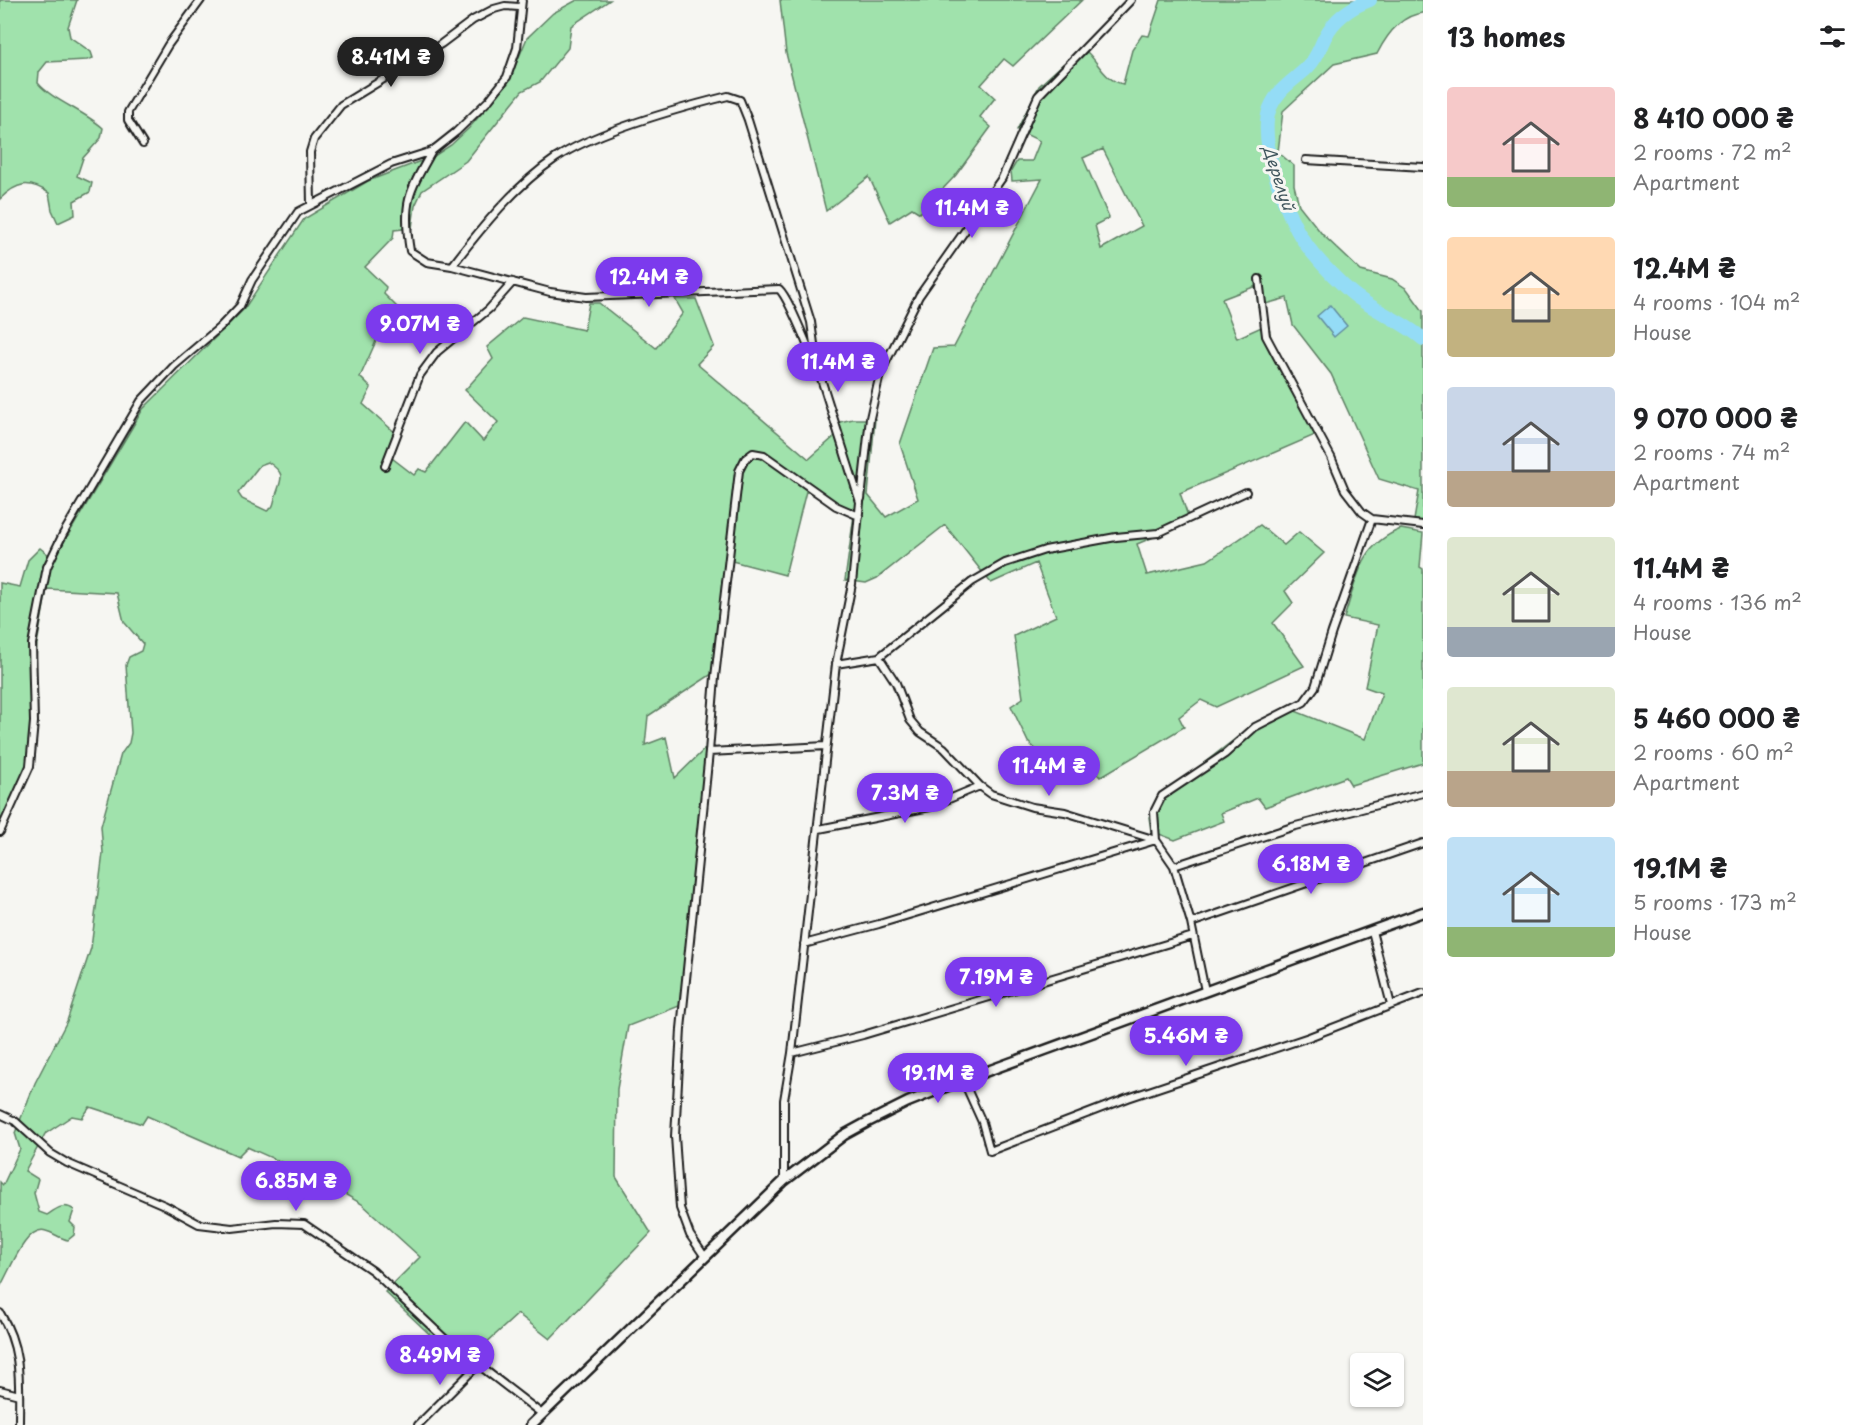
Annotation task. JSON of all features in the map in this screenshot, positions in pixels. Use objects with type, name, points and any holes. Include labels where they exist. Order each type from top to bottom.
[{"type":"main road","points":[[531,1425],[784,1181],[844,1135],[908,1102],[963,1080],[1423,912]]},
{"type":"street","points":[[143,144],[128,120],[128,112],[168,45],[201,0]]},
{"type":"street","points":[[522,0],[519,7],[517,48],[507,77],[456,132],[432,151],[411,186],[407,208],[410,251],[427,262],[586,297],[780,289],[785,295],[798,330],[817,366],[860,502]]},
{"type":"street","points":[[784,1181],[784,1100],[792,1053],[819,829],[826,746],[836,664],[852,584],[870,418],[880,374],[919,296],[1002,178],[1038,96],[1131,0]]},
{"type":"street","points":[[311,205],[310,152],[319,133],[341,105],[480,16],[505,6],[519,7]]},
{"type":"street","points":[[452,266],[483,228],[544,166],[558,156],[599,136],[733,96],[740,100],[748,120],[812,322],[817,366]]},
{"type":"street","points":[[0,832],[30,766],[34,722],[32,644],[47,567],[59,542],[141,401],[174,366],[220,327],[240,306],[252,280],[298,212],[391,164],[432,151]]},
{"type":"street","points":[[1306,160],[1423,167]]},
{"type":"street","points":[[1259,279],[1266,336],[1331,457],[1345,490],[1362,512],[1372,519],[1423,525]]},
{"type":"street","points":[[385,466],[420,375],[437,352],[489,309],[513,282]]},
{"type":"street","points":[[705,1257],[690,1235],[680,1208],[675,1136],[681,1029],[723,596],[739,471],[745,459],[753,453],[764,455],[836,506],[859,516]]},
{"type":"street","points":[[836,664],[879,657],[972,582],[1005,563],[1045,550],[1116,537],[1158,533],[1246,492]]},
{"type":"street","points":[[1205,991],[1191,923],[1174,866],[1156,840],[1154,812],[1162,796],[1226,754],[1256,727],[1304,702],[1315,687],[1372,519]]},
{"type":"street","points":[[879,657],[896,683],[910,720],[920,732],[944,748],[980,786],[1002,798],[1065,812],[1156,840]]},
{"type":"street","points":[[709,752],[826,746]]},
{"type":"street","points":[[819,829],[930,807],[980,786]]},
{"type":"street","points":[[1174,866],[1292,827],[1423,793]]},
{"type":"street","points":[[804,944],[879,924],[1156,840]]},
{"type":"street","points":[[1191,923],[1423,843]]},
{"type":"street","points":[[1372,931],[1391,1005]]},
{"type":"street","points":[[792,1053],[863,1035],[1193,936]]},
{"type":"street","points":[[963,1080],[982,1122],[990,1151],[1128,1098],[1309,1037],[1423,993]]},
{"type":"street","points":[[0,1114],[15,1121],[50,1153],[67,1163],[164,1205],[200,1224],[232,1228],[276,1223],[304,1224],[374,1271],[446,1339],[542,1414]]},
{"type":"street","points":[[0,1313],[14,1343],[21,1369],[19,1425]]},
{"type":"street","points":[[418,1425],[479,1364]]},
{"type":"street","points":[[0,1390],[19,1395]]},
{"type":"green space","points":[[0,0],[77,0],[68,27],[70,37],[91,52],[93,58],[47,62],[39,72],[38,83],[44,89],[103,128],[101,138],[83,158],[77,176],[92,183],[90,192],[74,201],[75,215],[58,223],[52,210],[49,193],[35,186],[18,186],[0,199]]},
{"type":"green space","points":[[577,0],[610,0],[571,26],[568,48],[540,82],[522,91],[466,161],[422,191],[415,206],[412,228],[394,230],[393,238],[365,267],[386,287],[384,294],[397,307],[381,330],[360,377],[371,388],[363,404],[400,437],[392,458],[414,475],[419,469],[426,472],[465,422],[483,441],[498,422],[465,390],[493,359],[487,347],[523,317],[584,330],[589,303],[599,303],[656,348],[683,313],[675,299],[696,299],[714,346],[697,364],[809,459],[835,436],[831,424],[853,419],[875,419],[868,495],[886,517],[918,499],[900,444],[933,348],[954,347],[1042,179],[1012,181],[1011,171],[1017,161],[1032,161],[1040,141],[1017,130],[1039,86],[1063,64],[1069,69],[1087,52],[1106,75],[1123,84],[1132,50],[1142,35],[1149,36],[1161,0],[1423,0],[1423,13],[1401,22],[1385,40],[1377,54],[1334,64],[1283,111],[1278,152],[1294,166],[1294,185],[1299,205],[1322,234],[1361,271],[1392,279],[1407,289],[1423,311],[1423,521],[1414,520],[1419,491],[1379,479],[1331,374],[1293,325],[1287,298],[1258,306],[1256,286],[1222,299],[1237,338],[1268,324],[1271,338],[1322,432],[1180,493],[1190,522],[1137,544],[1147,575],[1207,561],[1260,525],[1284,545],[1299,532],[1324,553],[1285,591],[1293,603],[1273,623],[1304,666],[1216,707],[1201,700],[1179,717],[1184,727],[1100,777],[1081,755],[1060,772],[1028,742],[1011,706],[1023,698],[1014,636],[1056,616],[1036,563],[991,583],[945,525],[877,578],[866,583],[845,580],[854,515],[806,491],[785,575],[732,561],[718,670],[648,716],[645,745],[666,737],[675,778],[711,743],[687,1003],[628,1026],[617,1089],[616,1177],[651,1233],[550,1339],[518,1314],[462,1365],[385,1292],[420,1257],[362,1204],[317,1178],[247,1147],[238,1156],[147,1116],[142,1124],[90,1107],[82,1118],[72,1116],[45,1134],[25,1171],[38,1179],[34,1193],[39,1212],[47,1215],[63,1206],[74,1210],[70,1222],[75,1227],[74,1235],[68,1240],[46,1231],[39,1231],[32,1235],[19,1251],[0,1287],[0,1182],[3,1185],[20,1149],[15,1133],[35,1083],[67,1021],[91,948],[103,853],[101,826],[121,754],[129,743],[131,733],[126,665],[129,657],[141,651],[143,644],[124,622],[117,593],[47,589],[37,644],[29,774],[0,835],[0,583],[20,587],[28,560],[40,548],[54,559],[143,409],[244,309],[304,219],[368,181],[434,156],[451,145],[508,83],[527,38],[553,13]],"holes":[[[1103,149],[1142,226],[1101,249],[1095,225],[1109,218],[1083,158]],[[268,462],[278,470],[281,476],[273,504],[267,511],[242,499],[238,493],[260,465]]]},
{"type":"green space","points":[[780,0],[1082,0],[1013,66],[1004,59],[981,85],[995,98],[980,117],[991,127],[956,175],[920,213],[912,208],[890,222],[869,177],[826,211],[786,53]]},
{"type":"green space","points":[[1401,529],[1423,533],[1420,567],[1423,569],[1423,763],[1351,785],[1346,777],[1265,807],[1258,798],[1221,813],[1224,821],[1175,840],[1151,831],[1149,817],[1156,800],[1256,723],[1288,708],[1365,739],[1382,693],[1365,687],[1378,625],[1344,618],[1357,577],[1368,554],[1376,544]]},
{"type":"water","points":[[1330,305],[1347,326],[1334,337],[1317,316]]},
{"type":"waterway","name":"Дерелуй","points":[[1370,0],[1356,6],[1338,19],[1316,57],[1273,101],[1267,121],[1269,152],[1291,218],[1312,252],[1353,294],[1423,339]]}]
